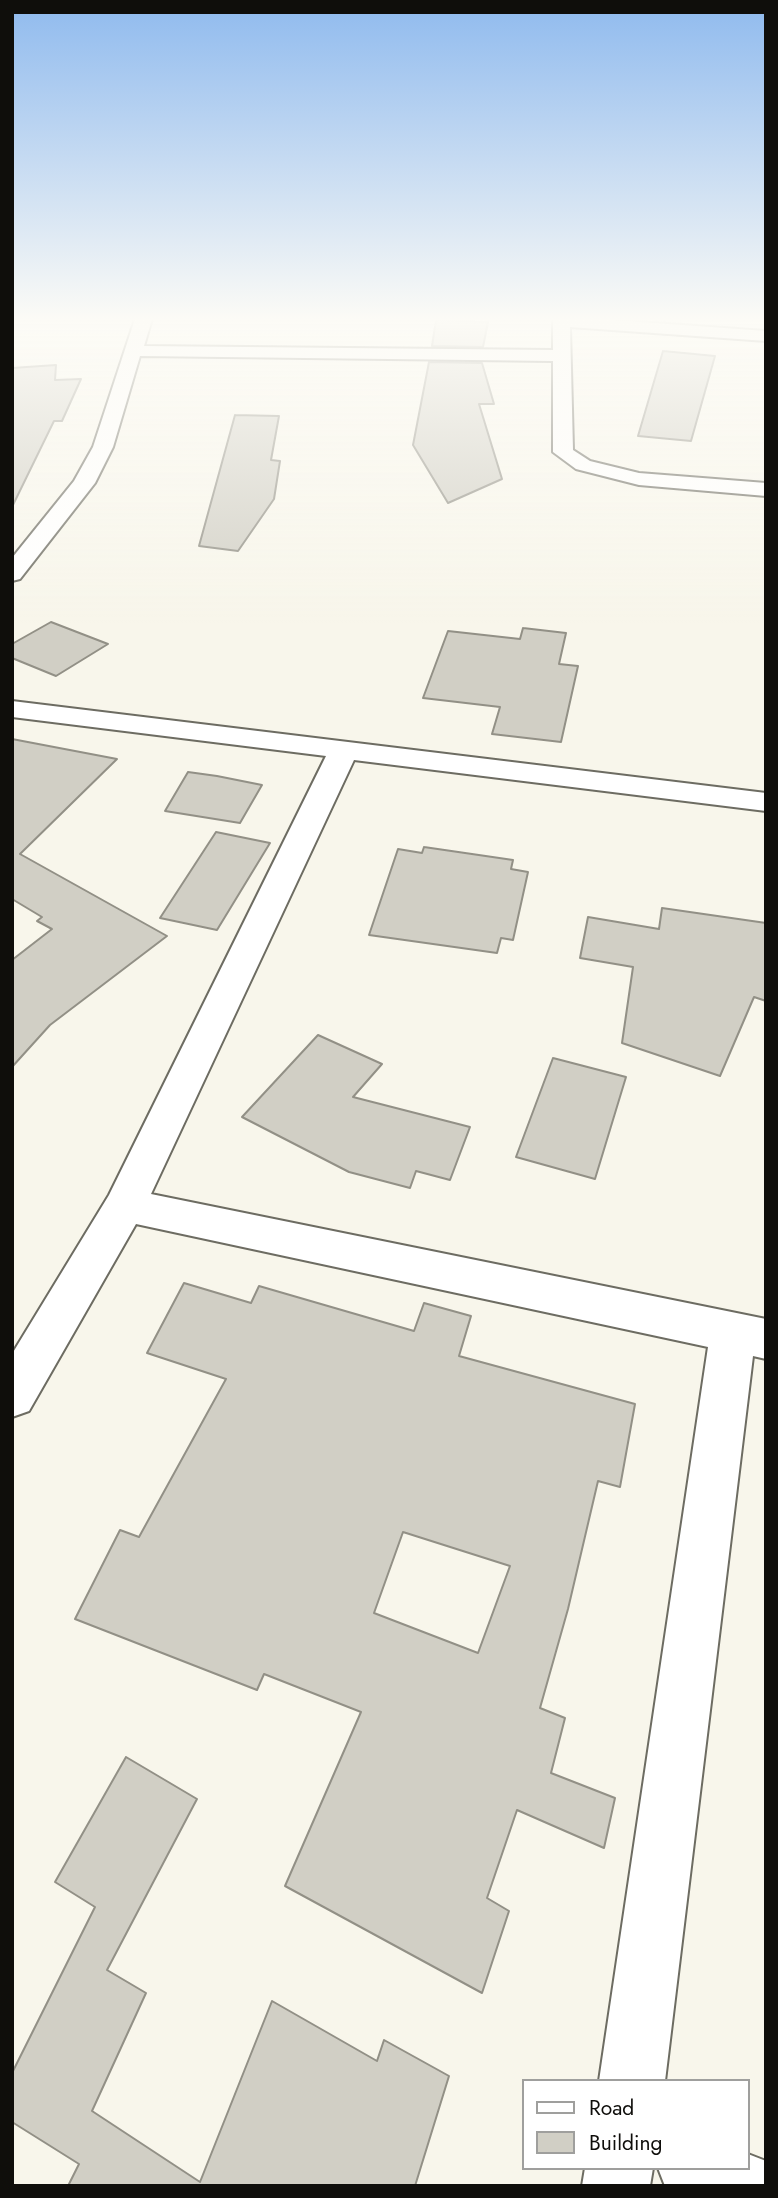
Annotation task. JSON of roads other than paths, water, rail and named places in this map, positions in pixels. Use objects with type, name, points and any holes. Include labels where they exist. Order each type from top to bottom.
[{"type":"street","points":[[12,573],[84,483],[103,447],[110,422]]},
{"type":"street","points":[[563,422],[563,452],[583,465],[639,479],[766,490]]},
{"type":"street","points":[[12,709],[343,752],[766,802]]},
{"type":"street","points":[[12,1396],[125,1205],[343,752]]},
{"type":"street","points":[[125,1205],[750,1336],[632,2079]]},
{"type":"street","points":[[698,2170],[743,2186]]}]
